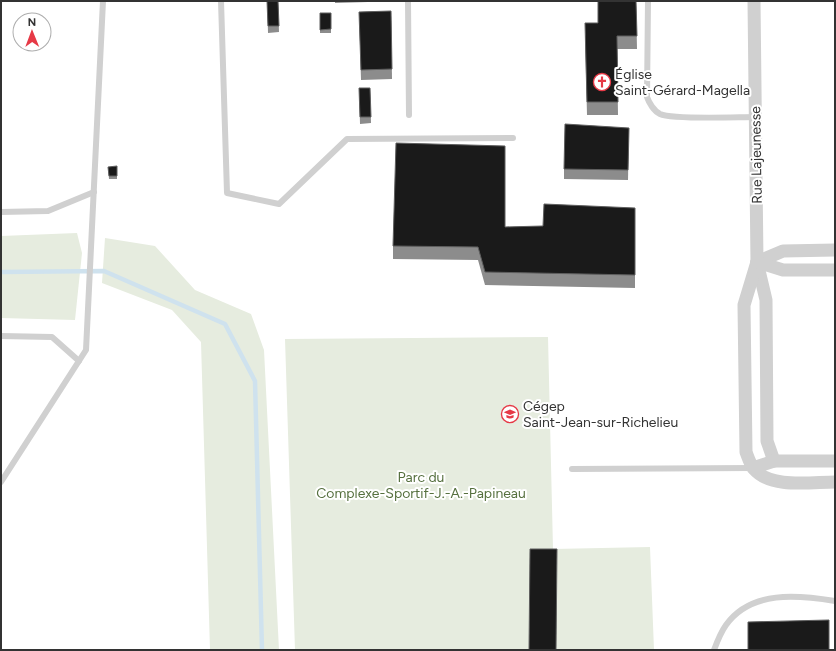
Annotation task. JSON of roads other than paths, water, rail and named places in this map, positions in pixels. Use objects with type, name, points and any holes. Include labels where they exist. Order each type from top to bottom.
[{"type":"street","name":"Rue Lajeunesse","points":[[754,1],[757,262],[766,300],[768,441],[774,461]]},
{"type":"street","points":[[757,262],[784,251],[835,250]]},
{"type":"street","name":"Rue Lajeunesse","points":[[753,468],[746,452],[744,305],[757,262]]},
{"type":"street","points":[[757,262],[783,270],[835,270]]},
{"type":"street","points":[[835,461],[774,461],[753,468],[762,477],[774,482],[835,482]]},
{"type":"lane","points":[[1,482],[86,350],[103,1]]},
{"type":"lane","points":[[221,1],[227,193],[279,204],[347,139],[513,138]]},
{"type":"lane","points":[[408,1],[409,115]]},
{"type":"lane","points":[[648,1],[647,97],[650,104],[660,114],[681,117],[755,117]]},
{"type":"lane","points":[[1,212],[48,210],[94,192]]},
{"type":"lane","points":[[1,336],[52,337],[79,361]]},
{"type":"lane","points":[[572,469],[753,468]]},
{"type":"lane","points":[[714,650],[726,625],[743,607],[773,598],[800,595],[835,601]]},
{"type":"waterway","points":[[1,272],[104,271],[225,324],[255,381],[262,650]]},
{"type":"place","name":"Église Saint-Gérard-Magella","points":[[602,82]]},
{"type":"place","name":"Cégep Saint-Jean-sur-Richelieu","points":[[510,414]]},
{"type":"park label","name":"Parc du Complexe-Sportif-J.-A.-Papineau","points":[[421,486]]}]
